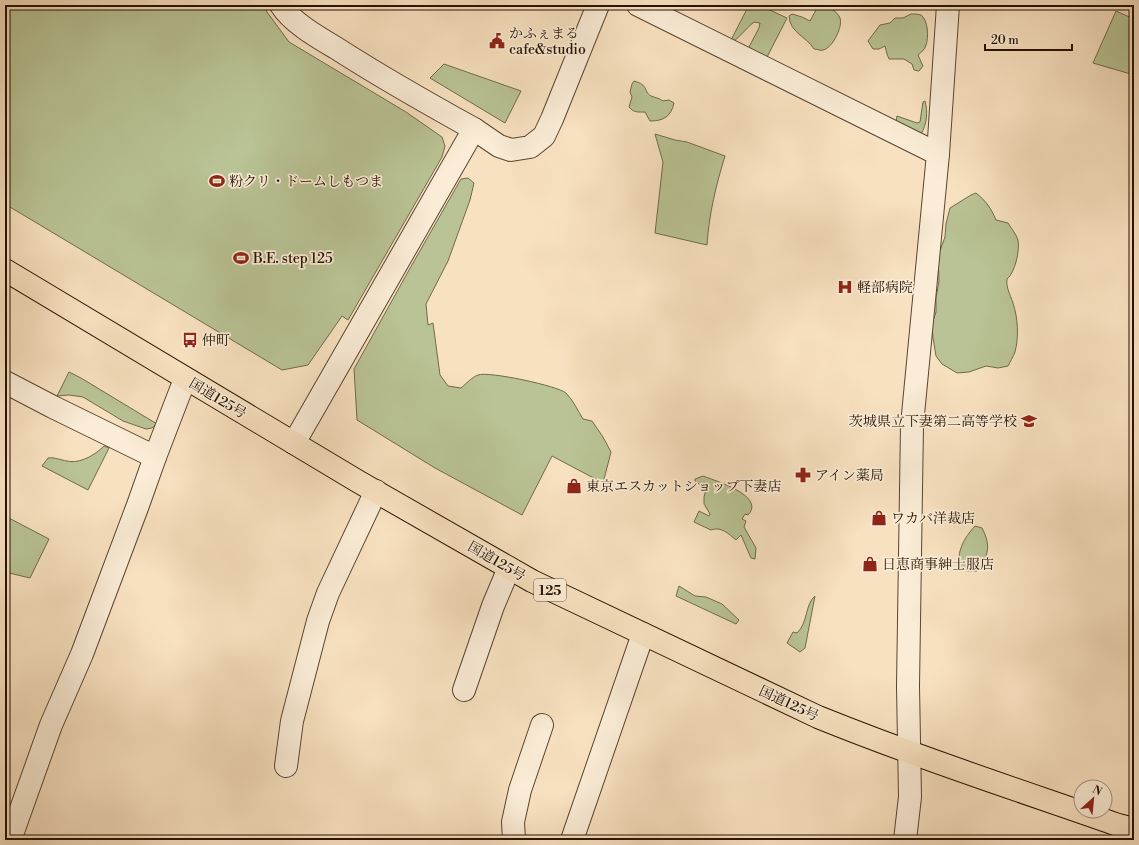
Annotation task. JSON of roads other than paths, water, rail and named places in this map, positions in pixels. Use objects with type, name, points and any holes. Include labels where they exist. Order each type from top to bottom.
[{"type":"highway","name":"国道125号","points":[[5,270],[185,379],[532,581],[818,717],[910,752],[1134,829]]},
{"type":"street","points":[[281,5],[284,10],[307,30],[382,77],[474,129],[499,146],[511,150],[530,147],[544,136],[598,5]]},
{"type":"street","points":[[638,5],[938,154]]},
{"type":"street","points":[[905,840],[910,797],[908,686],[912,425],[938,154],[948,5]]},
{"type":"street","points":[[294,443],[474,129]]},
{"type":"street","points":[[10,840],[52,725],[82,654],[185,379]]},
{"type":"street","points":[[5,382],[155,457]]},
{"type":"street","points":[[286,766],[292,721],[318,621],[328,593],[376,491]]},
{"type":"street","points":[[464,690],[493,606],[508,568]]},
{"type":"street","points":[[572,840],[643,634]]},
{"type":"street","points":[[514,840],[513,822],[520,790],[542,725]]},
{"type":"place","name":"かふぇまる cafe&studio","points":[[497,41]]},
{"type":"place","name":"粉クリ・ドームしもつま","points":[[217,181]]},
{"type":"place","name":"B.E. step 125","points":[[241,258]]},
{"type":"place","name":"軽部病院","points":[[845,287]]},
{"type":"place","name":"仲町","points":[[190,340]]},
{"type":"place","name":"茨城県立下妻第二高等学校","points":[[1029,421]]},
{"type":"place","name":"アイン薬局","points":[[803,475]]},
{"type":"place","name":"東京エスカットショップ下妻店","points":[[574,486]]},
{"type":"place","name":"ワカバ洋裁店","points":[[879,518]]},
{"type":"place","name":"日恵商事紳士服店","points":[[870,564]]}]
